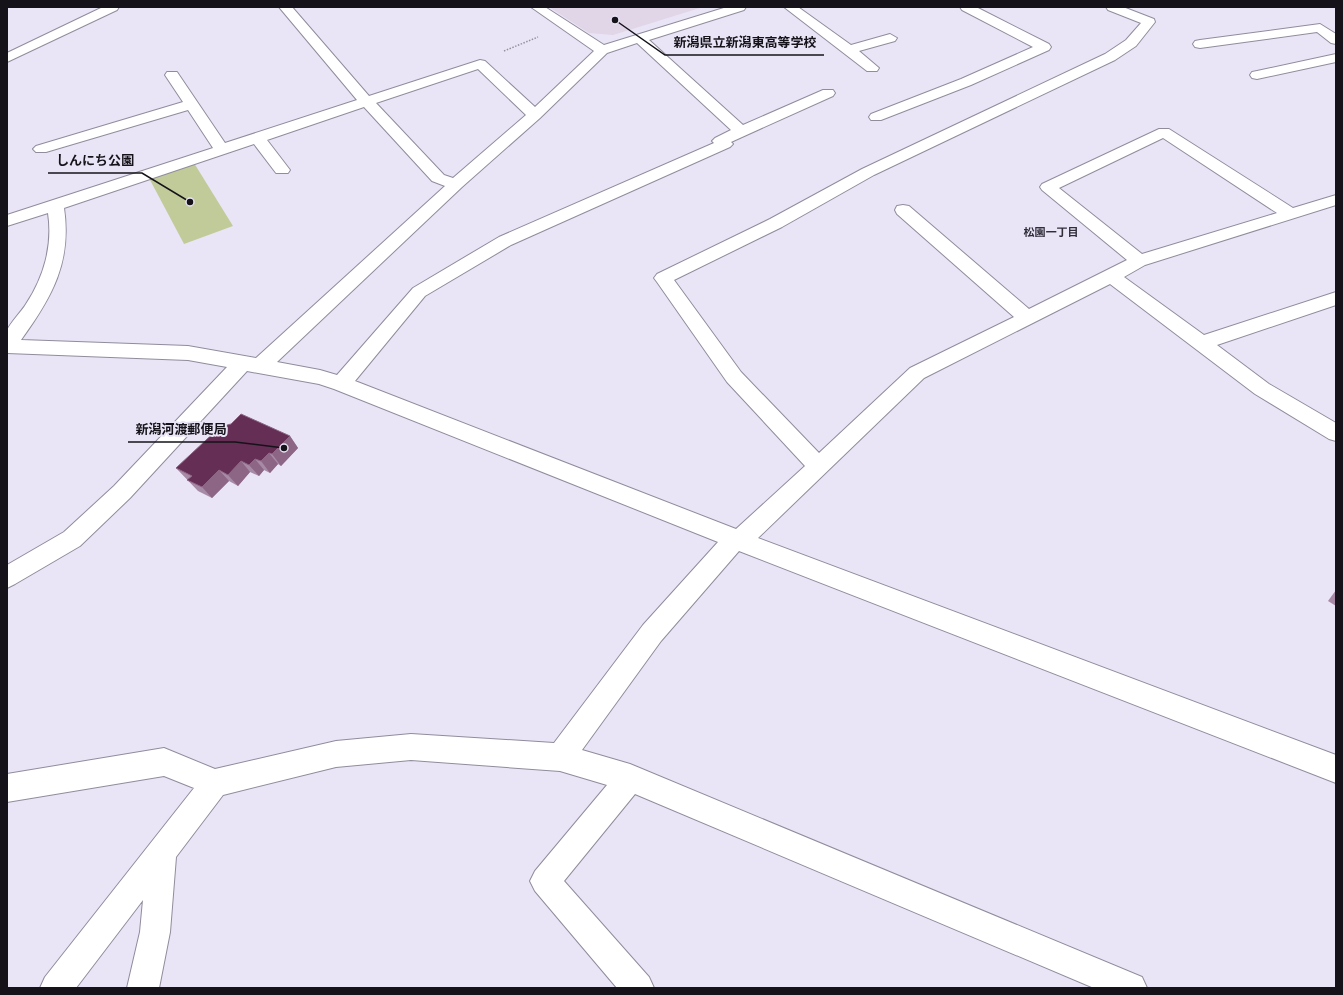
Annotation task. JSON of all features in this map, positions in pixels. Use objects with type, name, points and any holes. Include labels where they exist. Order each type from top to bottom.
[{"type":"street","points":[[7,58],[113,7]]},
{"type":"street","points":[[284,7],[366,101],[438,178],[456,184]]},
{"type":"street","points":[[537,7],[602,50]]},
{"type":"street","points":[[7,577],[72,539],[251,365],[536,115],[602,50],[740,7]]},
{"type":"street","points":[[790,7],[872,68]]},
{"type":"street","points":[[876,117],[966,82],[1044,47],[988,12],[966,7]]},
{"type":"street","points":[[819,467],[734,378],[663,278],[783,220],[868,172],[1110,57],[1131,43],[1149,22],[1112,7]]},
{"type":"street","points":[[1200,44],[1320,28],[1336,40]]},
{"type":"street","points":[[639,38],[741,131]]},
{"type":"street","points":[[849,50],[890,38]]},
{"type":"street","points":[[1257,75],[1336,58]]},
{"type":"street","points":[[7,221],[480,64],[536,115]]},
{"type":"street","points":[[172,75],[222,150]]},
{"type":"street","points":[[341,384],[419,292],[505,241],[725,144],[720,141],[828,93]]},
{"type":"street","points":[[41,149],[192,104]]},
{"type":"street","points":[[1139,261],[1048,187],[1164,132],[1292,215]]},
{"type":"street","points":[[257,137],[282,170]]},
{"type":"street","points":[[560,757],[652,633],[737,539],[819,467],[917,373],[1139,261],[1292,215],[1336,200]]},
{"type":"street","points":[[7,345],[37,304],[55,262],[58,234],[55,205]]},
{"type":"street","points":[[903,210],[1026,317]]},
{"type":"street","points":[[1111,276],[1262,389],[1336,433]]},
{"type":"street","points":[[1202,343],[1336,298]]},
{"type":"street","points":[[7,345],[188,353],[320,377],[1336,769]]},
{"type":"street","points":[[1317,422],[1336,414]]},
{"type":"street","points":[[7,788],[164,762],[215,783],[336,754],[411,747],[560,757],[630,778],[1131,988]]},
{"type":"street","points":[[630,778],[545,881],[638,988]]},
{"type":"street","points":[[56,988],[215,783]]},
{"type":"street","points":[[143,988],[155,932],[162,851]]},
{"type":"path","points":[[480,64],[482,60],[566,26]]},
{"type":"shaded area","points":[[549,7],[703,7],[613,35],[589,33]]},
{"type":"green space","points":[[194,163],[233,226],[184,244],[149,178]]},
{"type":"building","points":[[241,414],[290,436],[272,454],[269,453],[261,461],[255,459],[249,465],[241,461],[228,475],[219,470],[202,487],[187,480],[192,476],[176,468],[220,427],[231,424]]},
{"type":"place","name":"新潟県立新潟東高等学校","points":[[615,20]]},
{"type":"place","name":"しんにち公園","points":[[190,202]]},
{"type":"place","name":"新潟河渡郵便局","points":[[284,448]]},
{"type":"district","name":"松園一丁目","points":[[1051,232]]}]
